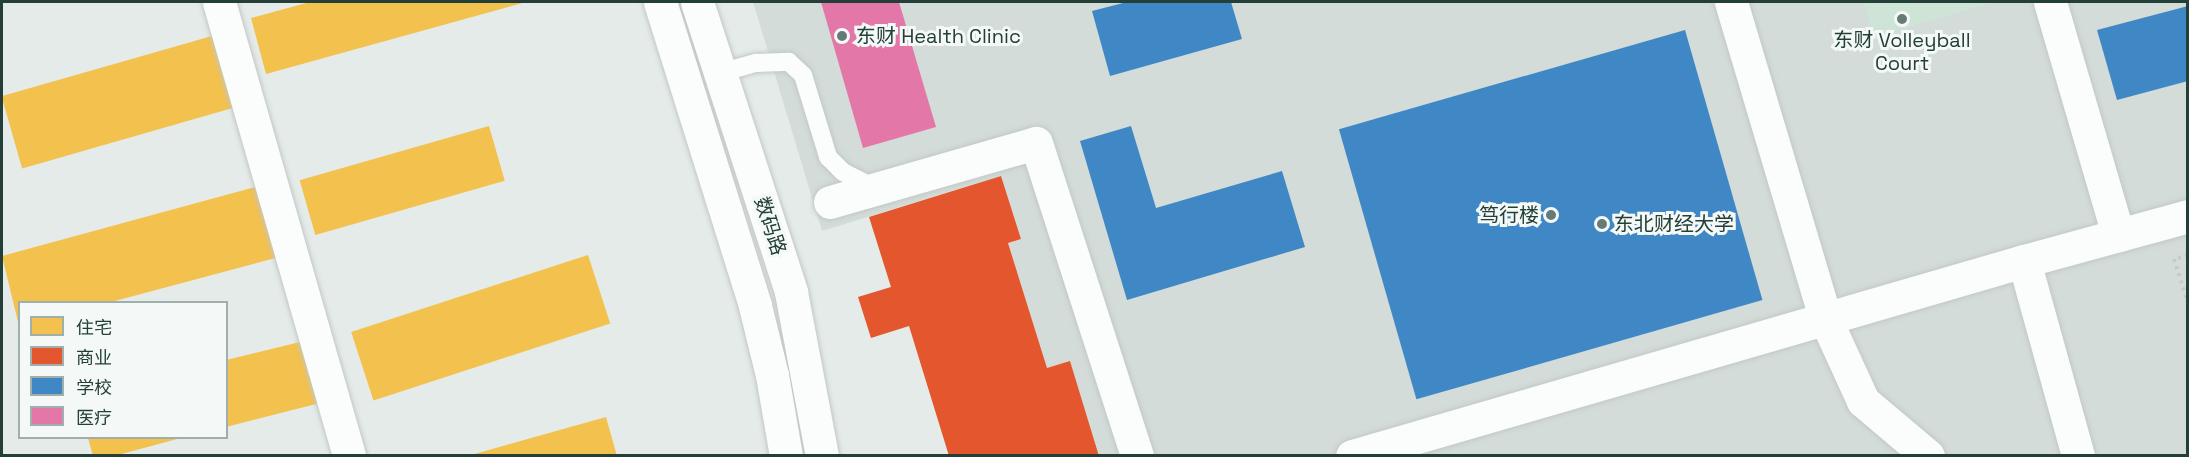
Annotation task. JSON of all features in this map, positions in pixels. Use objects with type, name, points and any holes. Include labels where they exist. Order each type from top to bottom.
[{"type":"street","points":[[219,2],[349,456]]},
{"type":"street","name":"数码路","points":[[660,2],[755,306],[772,375],[786,456]]},
{"type":"street","name":"数码路","points":[[697,2],[791,292],[807,366],[822,456]]},
{"type":"street","points":[[1731,2],[1826,318],[1863,401],[1928,456]]},
{"type":"street","points":[[2050,2],[2118,235]]},
{"type":"street","points":[[830,202],[1036,143],[1137,456]]},
{"type":"street","points":[[1352,456],[1387,451],[1826,318],[2187,216]]},
{"type":"street","points":[[2024,261],[2078,456]]},
{"type":"lane","points":[[720,73],[756,63],[789,62],[804,75],[828,157],[843,172],[876,189]]},
{"type":"path","points":[[2187,255],[2174,259],[2187,303]]},
{"type":"shaded area","name":"东北财经大学","points":[[753,2],[2187,2],[2187,455],[1099,455],[1070,362],[1047,368],[1008,243],[1021,239],[1001,176],[822,231]]},
{"type":"green space","name":"东财 Volleyball Court","points":[[1864,2],[1995,2],[1874,37]]},
{"type":"building: 住宅","points":[[310,2],[526,2],[266,74],[251,18]]},
{"type":"building: 住宅","points":[[212,36],[233,108],[22,168],[2,96]]},
{"type":"building: 住宅","points":[[489,126],[505,181],[315,235],[300,180]]},
{"type":"building: 住宅","points":[[259,186],[279,257],[115,301],[18,301],[18,322],[2,256]]},
{"type":"building: 住宅","points":[[588,255],[610,323],[373,400],[351,332]]},
{"type":"building: 住宅","points":[[304,341],[320,403],[228,426],[228,360]]},
{"type":"building: 住宅","points":[[606,417],[617,456],[471,456],[471,455]]},
{"type":"building: 住宅","points":[[88,439],[177,439],[114,456],[93,456]]},
{"type":"building: 商业","points":[[1001,176],[1021,239],[1008,243],[1047,368],[1070,361],[1099,456],[949,456],[909,326],[871,338],[858,297],[891,287],[869,217]]},
{"type":"building: 学校","points":[[1127,2],[1231,2],[1242,39],[1110,76],[1092,11]]},
{"type":"building: 学校","points":[[2188,6],[2188,81],[2117,100],[2097,30]]},
{"type":"building: 学校","name":"笃行楼","points":[[1685,30],[1762,300],[1416,399],[1339,129]]},
{"type":"building: 学校","points":[[1131,126],[1156,208],[1282,171],[1305,247],[1127,300],[1080,141]]},
{"type":"building: 医疗","points":[[821,2],[899,2],[936,127],[863,148]]},
{"type":"place","name":"东财 Volleyball Court","points":[[1902,19]]},
{"type":"place","name":"东财 Health Clinic","points":[[842,36]]},
{"type":"place","name":"笃行楼","points":[[1551,215]]},
{"type":"place","name":"东北财经大学","points":[[1602,224]]}]
